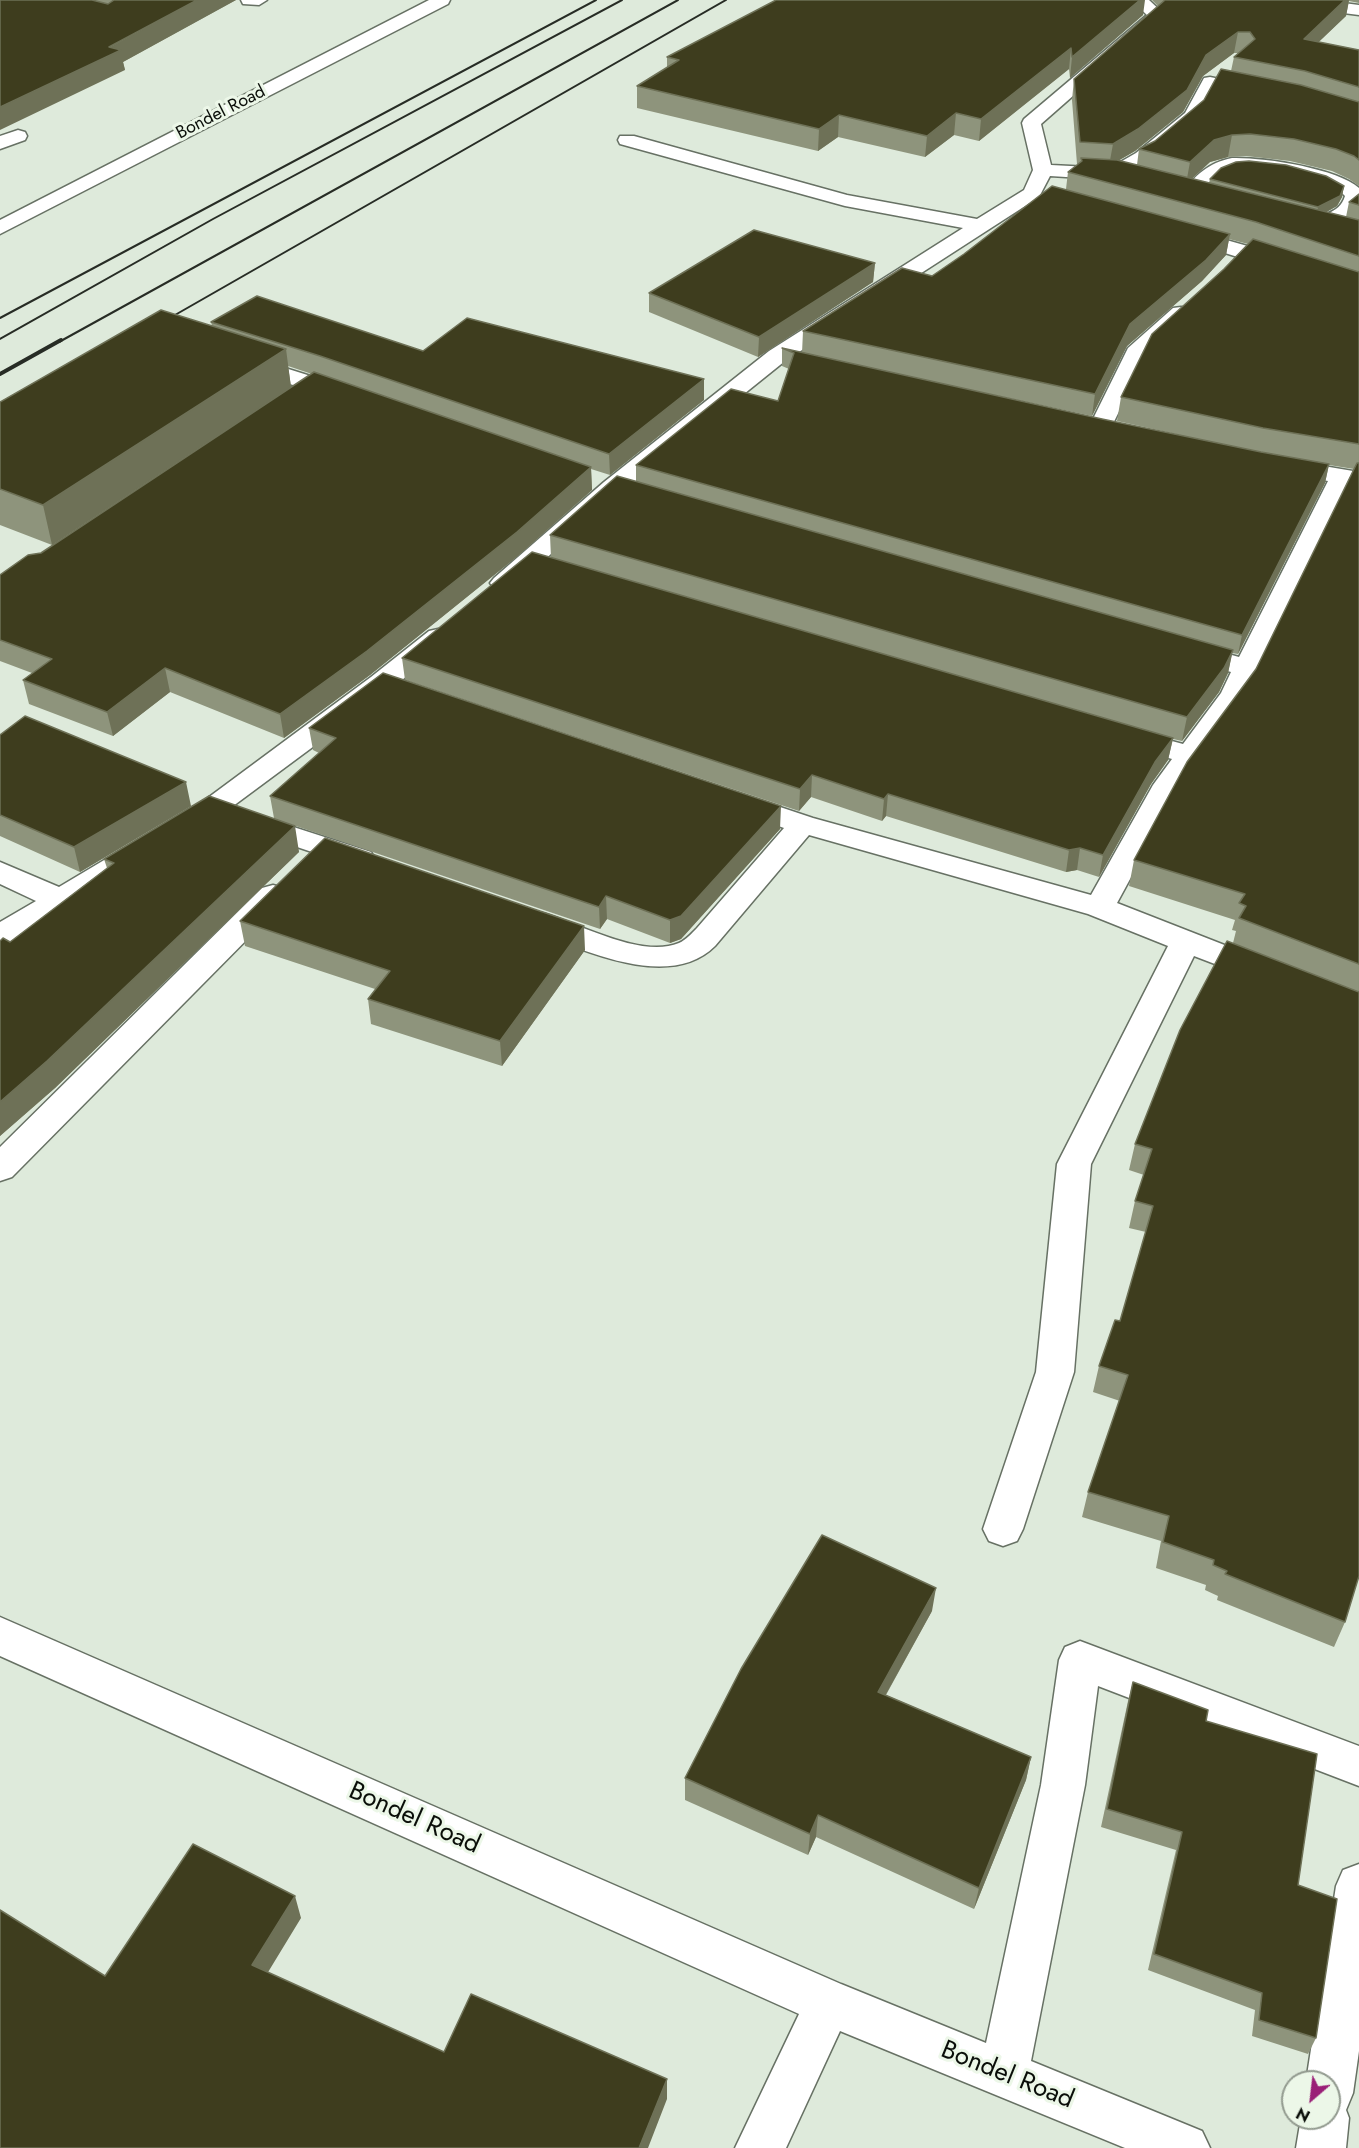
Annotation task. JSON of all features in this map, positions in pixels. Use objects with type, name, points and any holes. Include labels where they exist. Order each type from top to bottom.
[{"type":"street","points":[[249,0],[259,0]]},
{"type":"street","name":"Bondel Road","points":[[0,228],[442,0]]},
{"type":"street","points":[[1280,0],[1359,10]]},
{"type":"street","points":[[483,600],[540,565],[613,487],[777,356],[981,226],[1043,196],[1044,170],[1031,123],[1157,15],[1137,4]]},
{"type":"street","points":[[1114,174],[1143,157],[1193,116],[1218,76],[1271,94]]},
{"type":"street","points":[[0,129],[18,136],[0,143]]},
{"type":"street","points":[[627,140],[845,200],[981,226]]},
{"type":"street","points":[[1191,195],[1206,176],[1221,166],[1235,163],[1282,169],[1346,187],[1355,196],[1353,207],[1341,216],[1318,226]]},
{"type":"street","points":[[1044,170],[1114,174],[1136,180]]},
{"type":"street","points":[[1169,189],[1214,200]]},
{"type":"street","points":[[1295,220],[1349,234]]},
{"type":"street","points":[[1166,230],[1237,258],[1359,289]]},
{"type":"street","points":[[1077,424],[1111,432],[1136,353],[1195,302]]},
{"type":"street","points":[[223,355],[369,403]]},
{"type":"street","points":[[777,356],[812,364]]},
{"type":"street","points":[[294,397],[314,384]]},
{"type":"street","points":[[1099,907],[1167,786],[1234,694],[1350,477],[1257,462]]},
{"type":"street","points":[[0,936],[211,809],[381,683],[455,623]]},
{"type":"street","points":[[1166,645],[1247,668]]},
{"type":"street","points":[[381,683],[414,694]]},
{"type":"street","points":[[1099,729],[1189,755]]},
{"type":"street","points":[[714,794],[803,824],[1099,907],[1283,979]]},
{"type":"street","points":[[211,809],[380,866]]},
{"type":"street","points":[[515,913],[638,956],[665,957],[690,950],[708,935],[803,824]]},
{"type":"street","points":[[0,1168],[324,847]]},
{"type":"street","points":[[0,872],[59,899]]},
{"type":"street","points":[[1003,1529],[1055,1372],[1074,1164],[1185,942]]},
{"type":"street","name":"Bondel Road","points":[[0,1636],[829,2003],[1185,2148]]},
{"type":"street","points":[[1004,2074],[1063,1785],[1080,1660],[1359,1766]]},
{"type":"street","points":[[1332,2070],[1359,1886]]},
{"type":"street","points":[[760,2148],[829,2003]]},
{"type":"street","points":[[1321,2148],[1323,2130]]},
{"type":"building","points":[[0,0],[92,0],[108,4],[114,0],[197,0],[109,47],[121,50],[0,107]]},
{"type":"building","points":[[776,0],[1140,0],[1072,57],[1071,48],[981,119],[956,113],[927,136],[839,115],[819,129],[637,86],[679,60],[667,57]]},
{"type":"building","points":[[1165,0],[1345,0],[1304,39],[1359,50],[1359,87],[1305,71],[1234,57],[1255,39],[1250,32],[1238,32],[1206,55],[1187,90],[1138,129],[1113,144],[1080,142],[1074,79]]},
{"type":"building","points":[[1221,69],[1301,85],[1359,102],[1359,160],[1336,149],[1294,139],[1250,134],[1232,135],[1214,140],[1190,162],[1139,149],[1155,141],[1204,100]]},
{"type":"building","points":[[1081,158],[1117,160],[1359,220],[1359,256],[1256,222],[1068,172],[1082,161]]},
{"type":"building","points":[[1236,162],[1286,165],[1326,176],[1344,186],[1340,196],[1318,207],[1210,179],[1221,168]]},
{"type":"building","points":[[1052,186],[1230,234],[1206,260],[1130,324],[1095,394],[803,331],[902,268],[932,276]]},
{"type":"building","points":[[1359,194],[1359,205],[1349,202]]},
{"type":"building","points":[[754,230],[875,263],[759,337],[649,293]]},
{"type":"building","points":[[1253,239],[1359,272],[1359,444],[1263,428],[1121,397],[1152,334],[1224,269]]},
{"type":"building","points":[[257,296],[423,351],[467,318],[704,379],[609,454],[320,356],[211,322]]},
{"type":"building","points":[[161,310],[286,349],[43,505],[0,489],[0,402]]},
{"type":"building","points":[[782,348],[1102,419],[1329,464],[1242,635],[636,465],[731,389],[778,401],[794,353]]},
{"type":"building","points":[[314,372],[591,467],[517,532],[367,651],[280,714],[165,668],[107,712],[23,680],[52,659],[0,640],[0,575],[28,555],[41,553]]},
{"type":"building","points":[[1359,463],[1359,964],[1239,918],[1246,906],[1239,903],[1245,894],[1134,860],[1187,762],[1256,669]]},
{"type":"building","points":[[617,476],[1233,650],[1224,668],[1187,717],[550,535]]},
{"type":"building","points":[[532,552],[1173,738],[1155,762],[1103,855],[1080,848],[1069,850],[888,794],[884,799],[812,775],[800,789],[402,658]]},
{"type":"building","points":[[383,673],[781,806],[681,916],[670,920],[606,896],[599,907],[270,796],[336,738],[309,728]]},
{"type":"building","points":[[25,716],[186,782],[74,847],[0,815],[0,735]]},
{"type":"building","points":[[209,796],[295,826],[47,1061],[0,1102],[0,941],[3,938],[10,942],[114,863],[104,859]]},
{"type":"building","points":[[325,838],[584,926],[500,1041],[368,999],[390,971],[240,921]]},
{"type":"building","points":[[1227,941],[1359,992],[1359,1576],[1345,1622],[1225,1574],[1227,1571],[1213,1565],[1214,1560],[1163,1542],[1169,1516],[1088,1492],[1128,1375],[1099,1366],[1115,1320],[1120,1321],[1153,1206],[1135,1201],[1152,1149],[1135,1144],[1180,1030]]},
{"type":"building","points":[[822,1535],[936,1588],[878,1692],[1031,1757],[979,1888],[818,1815],[810,1834],[685,1778],[741,1669]]},
{"type":"building","points":[[1133,1682],[1208,1710],[1206,1721],[1317,1754],[1298,1885],[1337,1899],[1316,2038],[1259,2020],[1262,1993],[1154,1954],[1182,1832],[1107,1809]]},
{"type":"building","points":[[193,1844],[295,1896],[252,1965],[444,2052],[471,1994],[667,2079],[639,2148],[0,2148],[0,1910],[105,1976]]},
{"type":"railway","points":[[0,318],[596,0]]},
{"type":"railway","points":[[0,339],[213,219],[622,0]]},
{"type":"railway","points":[[59,342],[678,0]]},
{"type":"railway","points":[[161,323],[726,0]]},
{"type":"railway","points":[[0,374],[61,340]]}]
